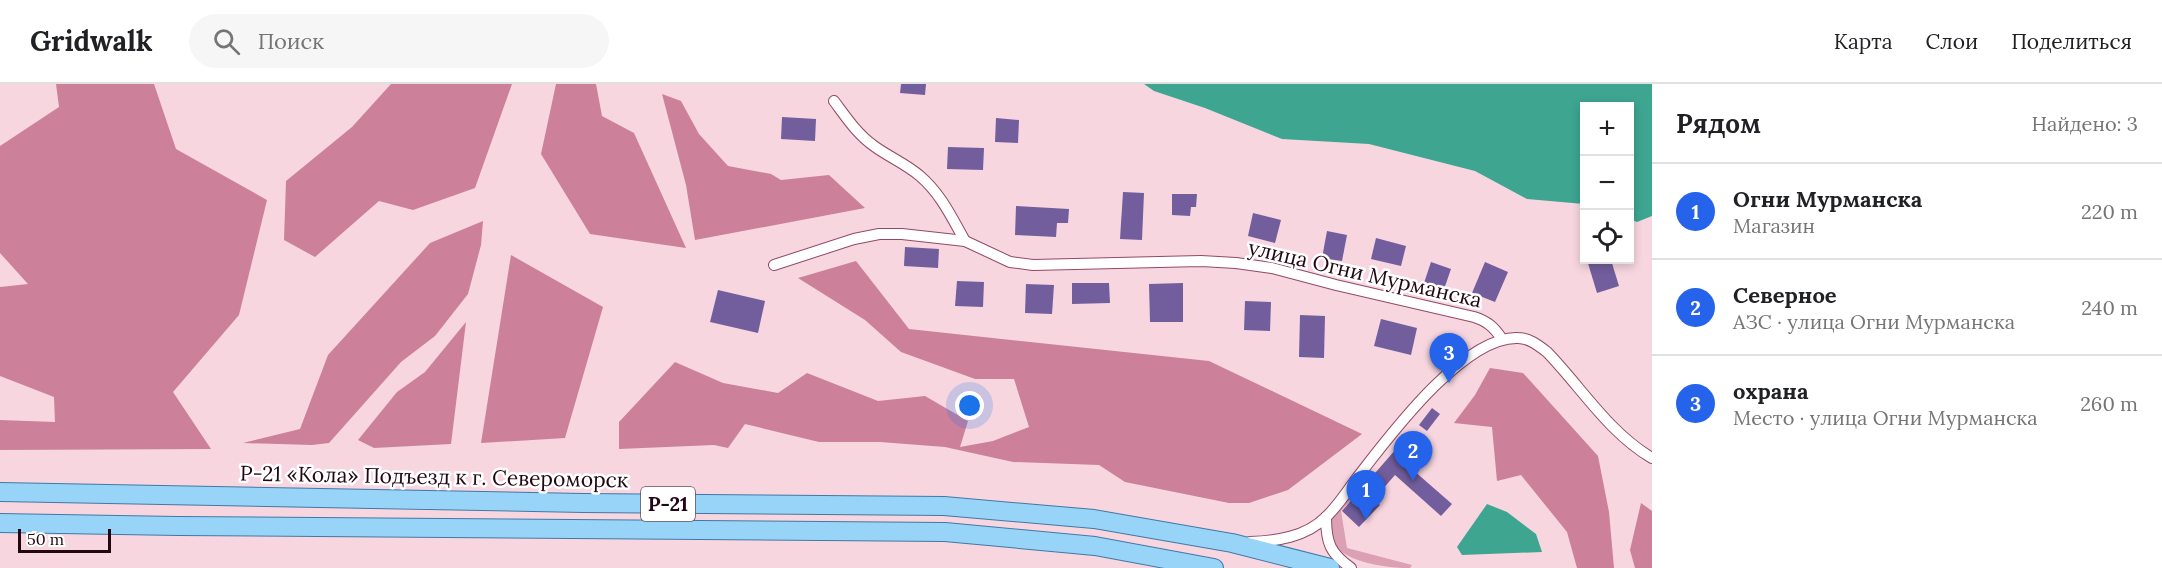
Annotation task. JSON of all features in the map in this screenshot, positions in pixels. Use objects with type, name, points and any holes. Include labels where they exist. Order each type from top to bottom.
[{"type":"main road","name":"Р-21 «Кола» Подъезд к г. Североморск","points":[[0,492],[583,503],[944,506],[1094,519],[1232,543],[1330,568]]},
{"type":"main road","name":"Р-21","points":[[0,523],[945,532],[1095,546],[1214,568]]},
{"type":"street","points":[[834,101],[860,134],[873,146],[920,176],[947,207],[965,241]]},
{"type":"street","name":"улица Огни Мурманска","points":[[774,266],[854,239],[879,234],[902,234],[965,241],[1010,262],[1032,265],[1201,261],[1272,268],[1474,317],[1486,321],[1502,339]]},
{"type":"street","points":[[1232,543],[1287,538],[1306,531],[1326,517],[1437,382],[1463,362],[1502,339],[1520,338],[1534,342],[1547,352],[1614,427],[1652,458]]},
{"type":"street","points":[[1326,517],[1326,533],[1330,547],[1339,560],[1351,568]]},
{"type":"shaded area","points":[[56,84],[154,84],[176,149],[267,200],[239,315],[173,392],[211,449],[0,450],[0,420],[55,422],[54,397],[0,376],[0,287],[28,284],[0,253],[0,146],[59,107]]},
{"type":"shaded area","points":[[391,84],[512,84],[475,188],[413,210],[379,201],[315,257],[284,240],[286,181],[352,127]]},
{"type":"shaded area","points":[[556,84],[596,84],[602,116],[634,133],[686,248],[590,234],[541,154]]},
{"type":"shaded area","points":[[1144,84],[1652,84],[1652,216],[1637,222],[1634,221],[1634,102],[1580,102],[1580,204],[1527,199],[1475,171],[1369,144],[1282,139],[1205,108],[1154,91]]},
{"type":"shaded area","points":[[662,94],[681,101],[699,134],[728,166],[771,174],[781,180],[829,175],[865,208],[695,240],[686,185]]},
{"type":"shaded area","points":[[483,221],[481,245],[468,294],[435,336],[401,362],[329,443],[312,445],[243,443],[300,429],[328,355],[430,243]]},
{"type":"shaded area","points":[[511,255],[603,307],[565,438],[481,443]]},
{"type":"shaded area","points":[[856,261],[909,329],[1209,361],[1362,434],[1288,490],[1249,503],[1229,503],[1125,482],[1099,465],[1013,462],[945,447],[880,442],[819,442],[745,424],[728,448],[714,445],[619,449],[619,422],[675,362],[723,383],[778,393],[807,373],[878,401],[925,396],[968,421],[960,447],[993,441],[1029,427],[1014,379],[975,379],[901,352],[865,320],[798,278]]},
{"type":"shaded area","points":[[466,322],[451,444],[374,448],[358,440],[397,392],[425,372]]},
{"type":"shaded area","points":[[1490,368],[1523,373],[1598,456],[1609,512],[1614,568],[1577,568],[1567,532],[1521,475],[1497,481],[1492,427],[1454,423],[1475,395]]},
{"type":"shaded area","points":[[1358,484],[1362,488],[1341,511],[1347,548],[1412,565],[1410,568],[1383,566],[1352,558],[1340,551],[1332,541],[1329,529],[1334,513]]},
{"type":"shaded area","points":[[1641,503],[1652,511],[1652,568],[1635,568],[1630,550]]},
{"type":"shaded area","points":[[1487,504],[1507,512],[1536,534],[1542,552],[1462,555],[1457,547]]},
{"type":"building","points":[[901,84],[926,84],[925,95],[900,93]]},
{"type":"building","points":[[782,117],[816,119],[815,141],[781,139]]},
{"type":"building","points":[[996,118],[1019,120],[1018,143],[995,142]]},
{"type":"building","points":[[948,147],[984,148],[983,170],[947,169]]},
{"type":"building","points":[[1123,192],[1144,193],[1142,240],[1120,239]]},
{"type":"building","points":[[1172,194],[1197,194],[1196,207],[1191,207],[1190,216],[1172,215]]},
{"type":"building","points":[[1016,206],[1069,209],[1068,223],[1057,223],[1056,237],[1015,235]]},
{"type":"building","points":[[1253,213],[1281,220],[1275,243],[1248,236]]},
{"type":"building","points":[[1327,231],[1347,235],[1342,261],[1322,258]]},
{"type":"building","points":[[1376,238],[1406,246],[1401,266],[1371,259]]},
{"type":"building","points":[[905,247],[939,249],[938,268],[904,266]]},
{"type":"building","points":[[1431,262],[1451,269],[1442,295],[1422,289]]},
{"type":"building","points":[[1485,262],[1508,272],[1495,302],[1472,293]]},
{"type":"building","points":[[1588,264],[1612,264],[1619,286],[1597,293]]},
{"type":"building","points":[[957,281],[984,282],[983,307],[955,306]]},
{"type":"building","points":[[1072,283],[1109,283],[1110,303],[1072,304]]},
{"type":"building","points":[[1183,283],[1183,322],[1150,322],[1149,284]]},
{"type":"building","points":[[1026,284],[1054,285],[1052,314],[1025,313]]},
{"type":"building","points":[[718,290],[765,301],[758,333],[710,322]]},
{"type":"building","points":[[1245,301],[1271,302],[1270,331],[1244,330]]},
{"type":"building","points":[[1300,315],[1325,316],[1324,358],[1299,357]]},
{"type":"building","points":[[1381,319],[1417,328],[1411,355],[1374,346]]},
{"type":"building","points":[[1432,408],[1440,414],[1427,431],[1419,425]]},
{"type":"building","points":[[1403,441],[1415,452],[1405,463],[1452,504],[1441,516],[1395,475],[1374,499],[1380,505],[1359,527],[1342,511]]},
{"type":"place","name":"охрана","points":[[1449,383]]},
{"type":"place","name":"Северное","points":[[1413,481]]},
{"type":"place","name":"Огни Мурманска","points":[[1366,520]]}]
